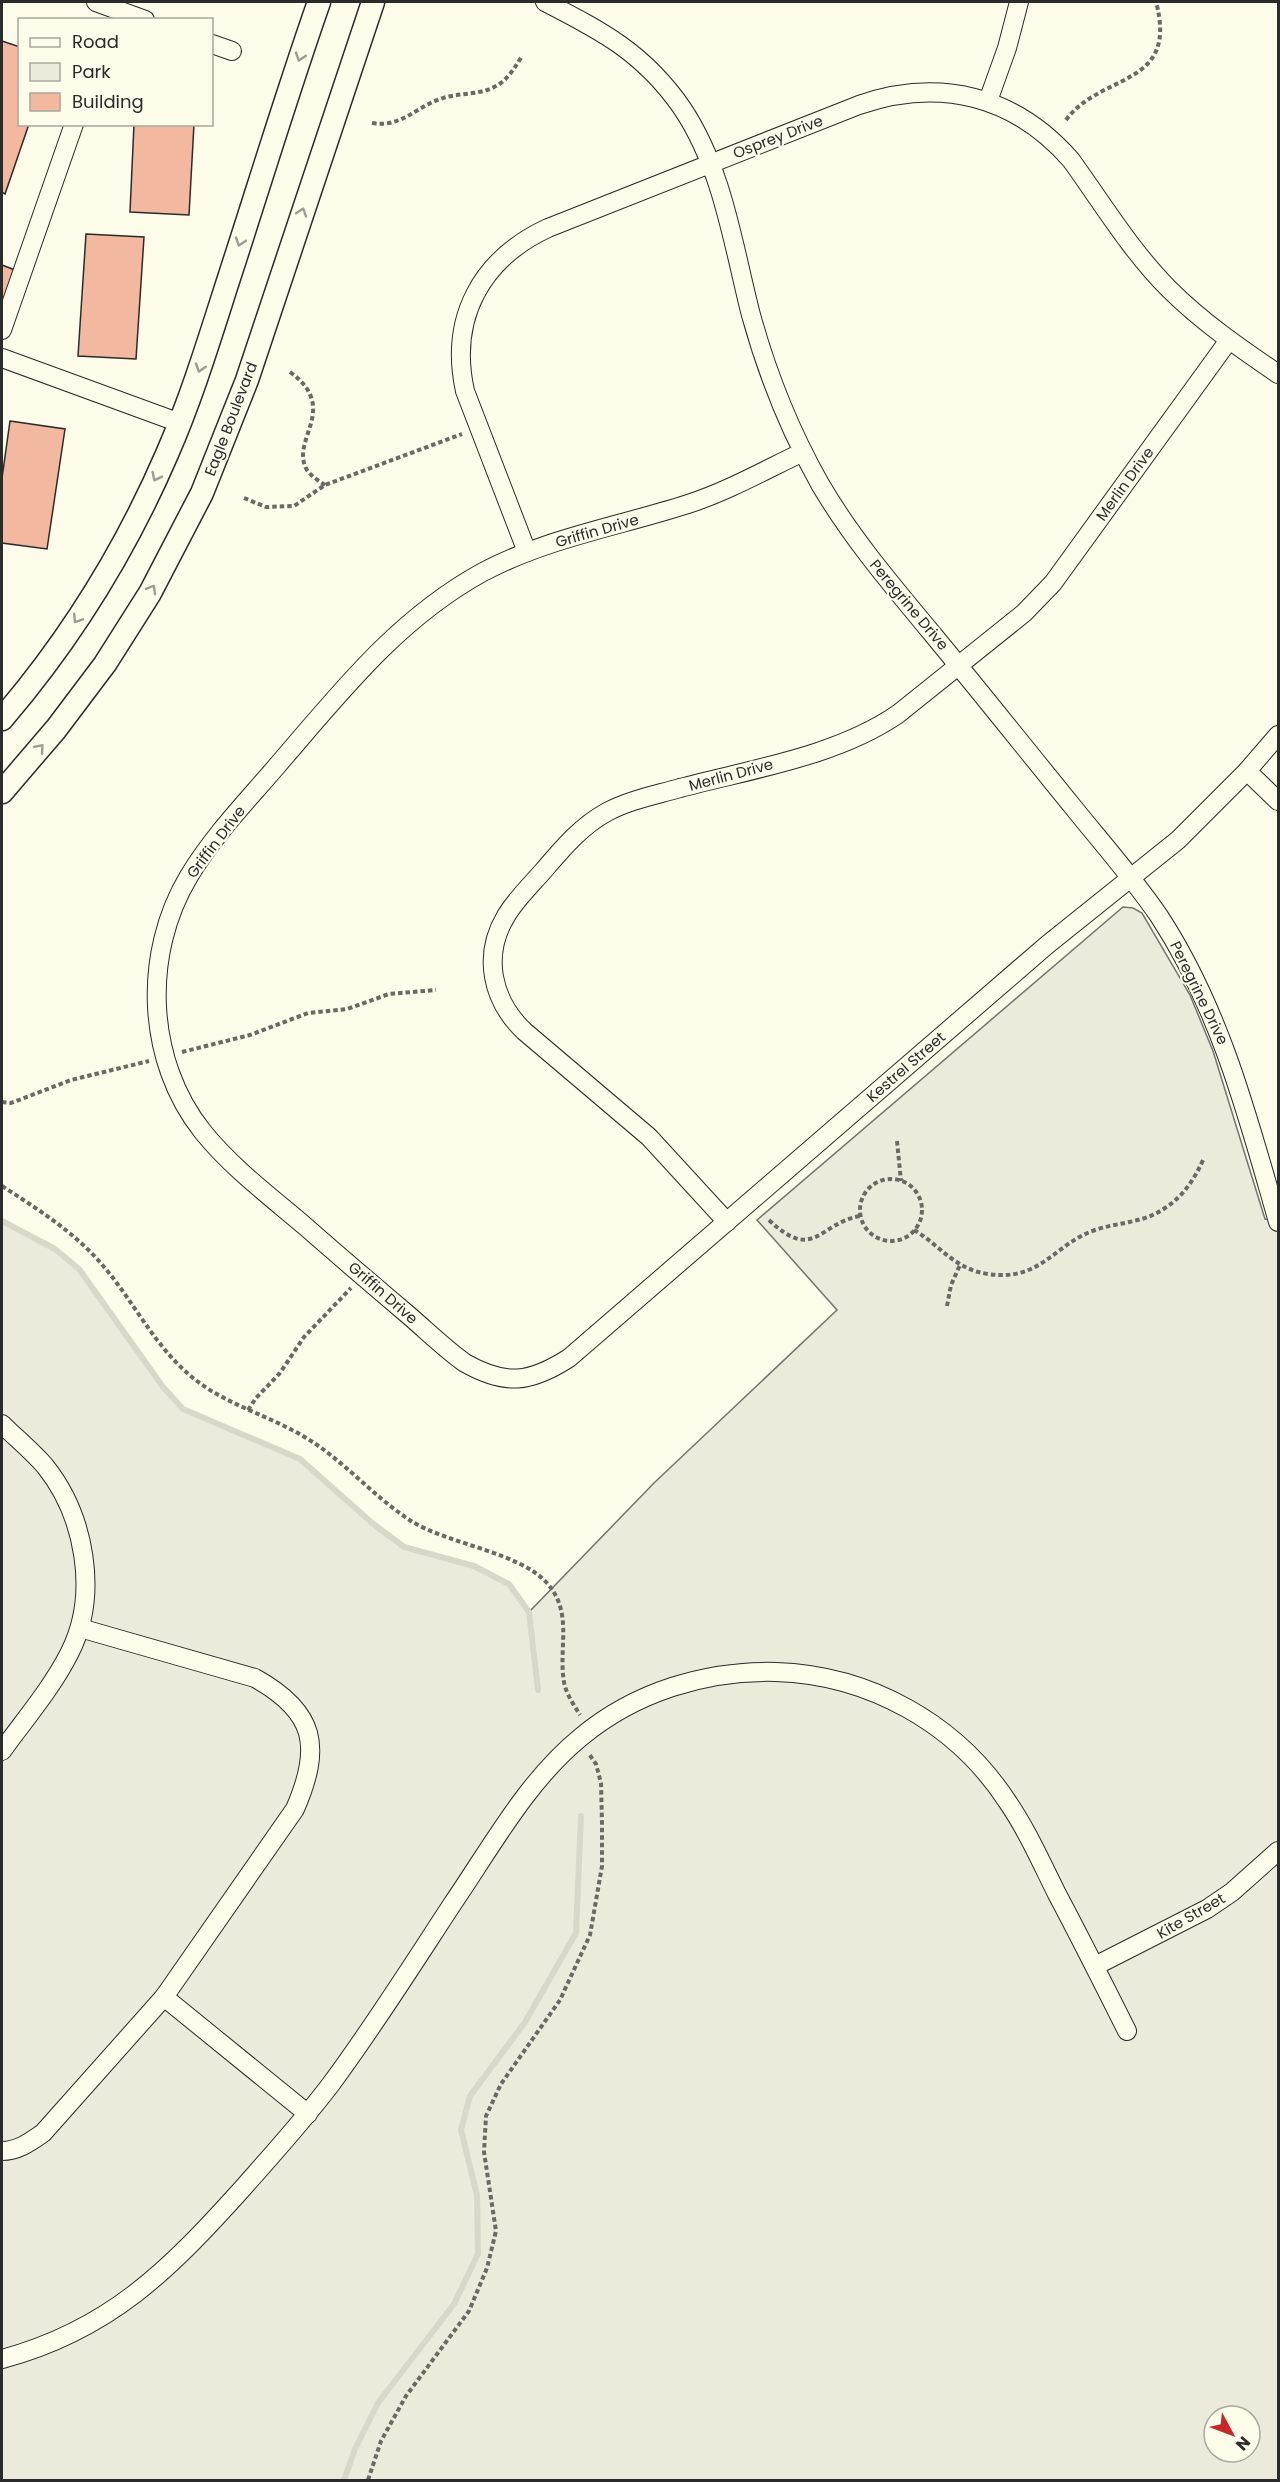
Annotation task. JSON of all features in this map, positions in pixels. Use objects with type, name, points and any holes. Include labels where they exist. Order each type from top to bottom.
[{"type":"street","points":[[96,2],[113,14],[134,18]]},
{"type":"street","points":[[2,720],[49,659],[108,569],[148,494],[180,423],[319,2]]},
{"type":"street","points":[[370,9],[385,2]]},
{"type":"street","name":"Peregrine Drive","points":[[545,2],[594,26],[645,64],[684,112],[711,163],[723,199],[758,337],[777,391],[803,452],[860,545],[1131,879],[1173,938],[1213,1017],[1233,1070],[1277,1213]]},
{"type":"street","points":[[988,101],[1010,40],[1019,2]]},
{"type":"street","name":"Eagle Boulevard","points":[[2,792],[62,721],[105,664],[150,594],[202,493],[247,380],[370,9]]},
{"type":"street","points":[[213,44],[231,51]]},
{"type":"street","name":"Osprey Drive","points":[[527,552],[465,391],[459,358],[463,324],[477,288],[500,259],[529,236],[860,105],[897,94],[967,95],[1013,112],[1030,123],[1059,147],[1152,270],[1186,305],[1229,340],[1278,374]]},
{"type":"street","points":[[2,330],[73,126]]},
{"type":"street","name":"Merlin Drive","points":[[727,1222],[649,1137],[514,1022],[503,1006],[495,987],[493,958],[499,930],[513,906],[564,846],[607,812],[640,799],[845,744],[882,726],[1024,613],[1053,583],[1229,340]]},
{"type":"street","points":[[2,358],[180,423]]},
{"type":"street","name":"Griffin Drive","points":[[521,1380],[492,1376],[478,1370],[454,1354],[217,1149],[192,1118],[171,1077],[160,1034],[157,987],[163,942],[177,898],[199,860],[363,665],[401,628],[465,582],[527,552],[708,497],[803,452]]},
{"type":"street","name":"Kestrel Street","points":[[521,1380],[536,1376],[569,1358],[1047,945],[1178,840],[1247,771],[1278,735]]},
{"type":"street","points":[[1247,771],[1278,801]]},
{"type":"street","points":[[2,1425],[45,1467],[64,1497],[78,1528],[84,1560],[84,1595],[80,1628],[54,1679],[2,1750]]},
{"type":"street","points":[[2,2151],[10,2151],[30,2143],[43,2133],[164,1997],[295,1809],[305,1785],[310,1763],[309,1737],[303,1717],[290,1701],[274,1688],[255,1678],[80,1628]]},
{"type":"street","points":[[2,2359],[54,2342],[83,2328],[142,2290],[194,2242],[308,2114],[353,2053],[512,1814],[548,1768],[584,1734],[630,1704],[678,1684],[733,1672],[763,1671],[816,1675],[843,1681],[887,1697],[933,1725],[972,1757],[1019,1818],[1127,2031]]},
{"type":"street","name":"Kite Street","points":[[1095,1966],[1207,1909],[1232,1892],[1278,1851]]},
{"type":"street","points":[[164,1997],[308,2114]]},
{"type":"path","points":[[1066,120],[1082,102],[1132,78],[1145,67],[1155,51],[1159,37],[1160,22],[1156,2]]},
{"type":"path","points":[[372,123],[395,123],[438,99],[477,93],[496,86],[511,74],[522,56]]},
{"type":"path","points":[[290,372],[303,382],[311,394],[313,411],[305,451],[305,465],[312,476],[325,486]]},
{"type":"path","points":[[244,498],[266,507],[285,508],[302,502],[325,486],[463,434]]},
{"type":"path","points":[[182,1052],[250,1035],[308,1013],[347,1009],[389,994],[436,990]]},
{"type":"path","points":[[2,1102],[11,1103],[71,1080],[150,1061]]},
{"type":"path","points":[[897,1141],[901,1181]]},
{"type":"path","points":[[914,1230],[960,1265],[980,1272],[1001,1275],[1030,1270],[1087,1233],[1107,1226],[1135,1221],[1164,1209],[1188,1188],[1204,1158]]},
{"type":"path","points":[[887,1179],[901,1181],[915,1190],[920,1200],[920,1221],[914,1230],[898,1240],[888,1240],[870,1233],[860,1216],[862,1197],[868,1188],[877,1182],[887,1179]]},
{"type":"path","points":[[2,1186],[46,1215],[84,1245],[114,1280],[159,1344],[187,1374],[224,1399],[289,1427],[309,1439],[328,1452],[393,1509],[413,1522],[523,1566],[546,1582],[555,1594],[561,1609],[565,1626],[564,1681],[566,1691],[580,1715]]},
{"type":"path","points":[[769,1220],[791,1237],[809,1240],[817,1238],[842,1221],[860,1216]]},
{"type":"path","points":[[947,1306],[951,1285],[960,1265]]},
{"type":"path","points":[[248,1410],[280,1373],[304,1337],[352,1288]]},
{"type":"path","points":[[368,2481],[381,2441],[406,2396],[469,2311],[487,2268],[496,2230],[484,2152],[486,2116],[501,2084],[560,2000],[590,1935],[602,1866],[602,1823],[601,1783],[596,1764],[588,1754]]},
{"type":"green space","points":[[1123,907],[1133,908],[1142,913],[1190,995],[1213,1051],[1265,1219],[1278,1221],[1278,2480],[2,2480],[2,1221],[55,1249],[79,1269],[163,1387],[183,1409],[300,1459],[371,1522],[404,1547],[474,1566],[509,1584],[529,1612],[654,1483],[837,1310],[757,1220]]},
{"type":"building","points":[[2,41],[18,46],[18,126],[28,126],[5,194],[2,192]]},
{"type":"building","points":[[134,126],[194,126],[189,215],[130,212]]},
{"type":"building","points":[[86,234],[144,237],[136,359],[78,356]]},
{"type":"building","points":[[2,265],[15,270],[2,308]]},
{"type":"building","points":[[10,421],[65,429],[47,549],[2,543],[2,478]]},
{"type":"waterway","points":[[2,1221],[55,1249],[79,1269],[163,1387],[183,1409],[300,1459],[371,1522],[404,1547],[474,1566],[509,1584],[529,1612],[538,1690]]},
{"type":"waterway","points":[[344,2480],[355,2449],[378,2403],[454,2304],[478,2254],[477,2195],[461,2130],[470,2096],[525,2022],[576,1933],[581,1816]]}]
